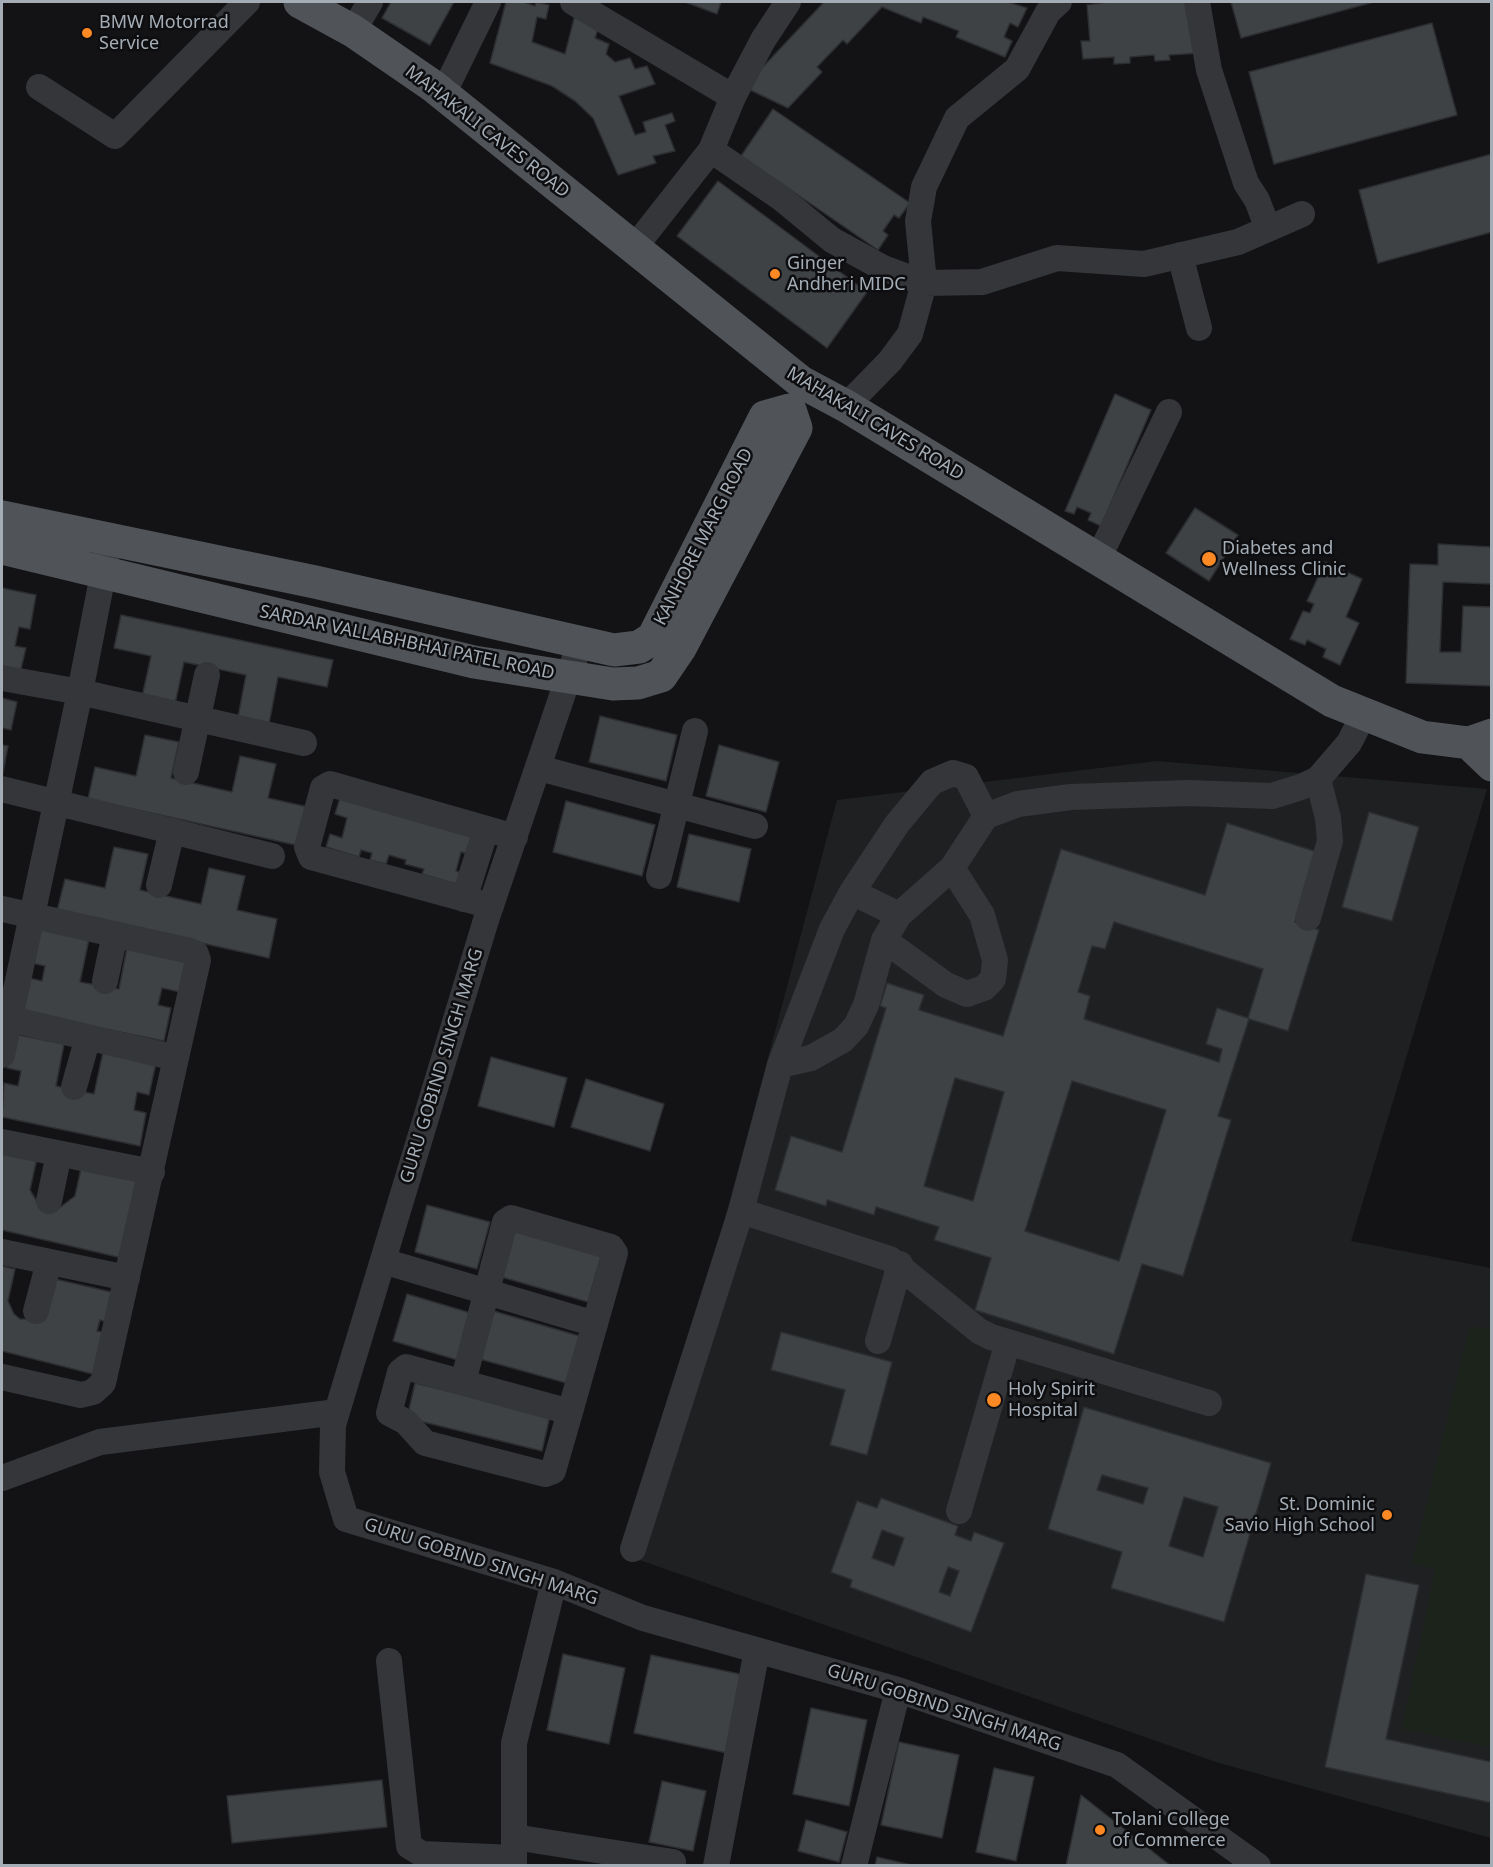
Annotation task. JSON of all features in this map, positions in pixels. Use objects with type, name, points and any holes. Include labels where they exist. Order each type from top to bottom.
[{"type":"main road","name":"MAHAKALI CAVES ROAD","points":[[300,2],[341,17],[443,94],[634,248],[796,396],[846,406],[1332,700],[1422,737],[1484,747]]},
{"type":"main road","name":"KANHORE MARG ROAD","points":[[580,643],[614,650],[639,647],[653,638],[765,417],[796,396]]},
{"type":"main road","name":"SARDAR VALLABHBHAI PATEL ROAD","points":[[2,548],[474,662],[613,684],[638,683],[661,676],[680,648],[796,428],[796,396]]},
{"type":"main road","name":"SARDAR VALLABHBHAI PATEL ROAD","points":[[2,517],[315,582],[580,643]]},
{"type":"street","points":[[39,87],[115,136],[247,2]]},
{"type":"street","points":[[341,17],[370,2]]},
{"type":"street","points":[[443,94],[488,2]]},
{"type":"street","points":[[573,2],[733,97]]},
{"type":"street","points":[[634,248],[711,150],[733,97],[763,40],[788,2]]},
{"type":"street","points":[[1197,2],[1209,70],[1246,183],[1257,200],[1268,229]]},
{"type":"street","points":[[846,406],[890,361],[910,334],[924,283],[918,221],[924,187],[957,118],[1017,69],[1045,5]]},
{"type":"street","points":[[711,150],[782,198],[832,240],[883,268],[924,283],[982,282],[1057,258],[1107,259],[1144,264],[1238,242],[1302,214]]},
{"type":"street","points":[[1180,255],[1199,328]]},
{"type":"street","points":[[1098,559],[1169,412]]},
{"type":"street","points":[[2,1055],[6,1018],[33,916],[110,541]]},
{"type":"street","name":"GURU GOBIND SINGH MARG","points":[[580,643],[491,906],[333,1425],[332,1472],[346,1519],[554,1582],[643,1618],[898,1690],[1117,1766],[1258,1866]]},
{"type":"street","points":[[186,772],[207,675]]},
{"type":"street","points":[[2,678],[80,692],[304,743]]},
{"type":"street","points":[[780,1065],[811,1058],[843,1040],[856,1026],[866,1005],[884,940],[899,915],[952,868],[987,816],[1018,804],[1071,797],[1188,793],[1272,796],[1318,779],[1349,743],[1364,714]]},
{"type":"street","points":[[658,876],[695,730]]},
{"type":"street","points":[[539,768],[755,825]]},
{"type":"street","points":[[633,1549],[741,1211],[780,1065],[832,929],[852,892],[897,824],[932,782],[953,773],[966,777],[987,816]]},
{"type":"street","points":[[1308,918],[1330,841],[1328,818],[1318,779]]},
{"type":"street","points":[[491,906],[311,857],[307,847],[323,788],[330,784],[515,837]]},
{"type":"street","points":[[2,789],[272,856]]},
{"type":"street","points":[[464,899],[486,829]]},
{"type":"street","points":[[159,885],[172,831]]},
{"type":"street","points":[[884,940],[946,985],[967,994],[984,988],[993,979],[995,960],[981,915],[952,868]]},
{"type":"street","points":[[852,892],[899,915]]},
{"type":"street","points":[[2,909],[190,951],[196,954],[198,960],[152,1172],[99,1389],[81,1395],[2,1377]]},
{"type":"street","points":[[105,981],[115,934]]},
{"type":"street","points":[[6,1018],[176,1058]]},
{"type":"street","points":[[74,1087],[88,1037]]},
{"type":"street","points":[[2,1142],[152,1172]]},
{"type":"street","points":[[49,1201],[59,1154]]},
{"type":"street","points":[[741,1211],[880,1255],[900,1264],[979,1331],[1008,1342],[1209,1403]]},
{"type":"street","points":[[464,1382],[504,1222],[508,1218],[611,1247],[615,1253],[570,1413],[554,1469],[548,1474],[425,1443],[406,1422],[389,1415],[400,1372],[404,1368],[464,1382],[570,1413]]},
{"type":"street","points":[[2,1252],[127,1278]]},
{"type":"street","points":[[383,1261],[595,1324]]},
{"type":"street","points":[[36,1311],[49,1262]]},
{"type":"street","points":[[878,1341],[900,1264]]},
{"type":"street","points":[[959,1511],[1008,1342]]},
{"type":"street","points":[[2,1478],[100,1442],[337,1412]]},
{"type":"street","points":[[514,1853],[514,1743],[554,1582]]},
{"type":"street","points":[[716,1866],[757,1650]]},
{"type":"street","points":[[389,1661],[409,1846],[422,1854],[514,1853],[673,1862]]},
{"type":"street","points":[[854,1866],[898,1690]]},
{"type":"street","points":[[514,1853],[588,1866]]},
{"type":"shaded area","name":"Holy Spirit Hospital","points":[[1157,761],[1487,789],[1351,1241],[1491,1268],[1491,1838],[1219,1763],[634,1558],[837,800]]},
{"type":"shaded area","points":[[1470,1326],[1491,1329],[1491,1747],[1402,1729],[1435,1569],[1412,1563]]},
{"type":"building","points":[[391,2],[454,2],[430,45],[382,18]]},
{"type":"building","points":[[506,2],[524,2],[535,6],[536,2],[549,5],[546,19],[537,17],[532,42],[565,54],[576,11],[601,20],[595,38],[609,44],[606,54],[615,62],[630,58],[635,69],[647,66],[655,84],[619,96],[635,135],[646,132],[643,122],[672,113],[675,121],[665,125],[675,151],[653,156],[656,163],[618,175],[593,118],[575,101],[552,86],[490,63]]},
{"type":"building","points":[[685,2],[721,2],[717,14]]},
{"type":"building","points":[[824,2],[1008,2],[1027,8],[1018,27],[1010,23],[1004,37],[1012,41],[1005,57],[956,37],[959,31],[923,17],[921,23],[882,7],[847,44],[843,40],[817,67],[822,72],[788,108],[744,87]]},
{"type":"building","points":[[1107,2],[1192,2],[1201,53],[1169,55],[1170,60],[1155,61],[1154,55],[1130,57],[1130,63],[1114,64],[1114,57],[1083,59],[1081,41],[1090,41],[1087,5]]},
{"type":"building","points":[[1231,2],[1374,2],[1241,38]]},
{"type":"building","points":[[1432,23],[1457,115],[1274,164],[1249,72]]},
{"type":"building","points":[[773,109],[910,203],[899,218],[894,215],[883,231],[888,235],[878,250],[741,156]]},
{"type":"building","points":[[1492,154],[1492,232],[1378,263],[1359,190]]},
{"type":"building","name":"Ginger Andheri MIDC","points":[[718,181],[867,292],[827,348],[677,236]]},
{"type":"building","points":[[1115,394],[1151,410],[1101,526],[1088,520],[1091,513],[1077,507],[1074,514],[1065,511]]},
{"type":"building","points":[[1195,508],[1238,535],[1209,581],[1166,553]]},
{"type":"building","points":[[1438,544],[1492,547],[1492,584],[1443,582],[1440,652],[1461,652],[1463,606],[1492,607],[1492,686],[1406,683],[1410,564],[1438,565]]},
{"type":"building","points":[[1325,562],[1362,579],[1346,617],[1359,623],[1340,665],[1323,657],[1326,649],[1307,640],[1305,645],[1290,639],[1303,611],[1310,613],[1314,604],[1307,601]]},
{"type":"building","points":[[2,588],[36,595],[30,629],[19,627],[15,646],[26,648],[20,673],[2,669]]},
{"type":"building","points":[[121,615],[333,660],[327,687],[278,677],[269,724],[238,717],[246,675],[184,662],[175,704],[142,697],[151,656],[114,648]]},
{"type":"building","points":[[2,698],[17,702],[11,730],[2,728]]},
{"type":"building","points":[[600,716],[677,735],[666,781],[589,762]]},
{"type":"building","points":[[145,735],[179,742],[171,778],[232,792],[240,756],[276,764],[268,798],[308,807],[300,846],[88,799],[95,767],[136,776]]},
{"type":"building","points":[[2,745],[8,746],[2,778]]},
{"type":"building","points":[[719,745],[779,762],[766,812],[706,796]]},
{"type":"building","points":[[340,798],[474,835],[469,854],[461,852],[456,871],[463,873],[460,885],[422,874],[424,869],[405,864],[406,860],[389,855],[386,864],[370,860],[372,853],[361,850],[359,857],[326,847],[330,834],[342,838],[347,818],[335,814]]},
{"type":"building","points":[[566,801],[655,825],[642,876],[553,852]]},
{"type":"building","points":[[1369,812],[1419,827],[1392,921],[1342,907]]},
{"type":"building","points":[[1227,823],[1317,852],[1295,922],[1319,930],[1288,1031],[1249,1019],[1218,1116],[1231,1120],[1183,1276],[1142,1264],[1114,1354],[975,1310],[991,1258],[934,1240],[939,1227],[876,1207],[874,1215],[827,1200],[826,1206],[775,1190],[791,1136],[842,1152],[886,1008],[880,1006],[887,983],[924,995],[919,1010],[1003,1036],[1061,849],[1205,895]],"holes":[[[1114,922],[1263,969],[1248,1018],[1217,1008],[1206,1044],[1222,1049],[1219,1062],[1084,1019],[1090,996],[1078,992],[1092,946],[1105,949]],[[955,1078],[1004,1092],[973,1201],[924,1186]],[[1072,1081],[1166,1110],[1119,1261],[1025,1231]]]},
{"type":"building","points":[[689,834],[751,849],[739,902],[677,887]]},
{"type":"building","points":[[114,847],[148,854],[140,890],[201,904],[209,868],[245,876],[237,910],[277,919],[269,958],[57,911],[65,879],[105,888]]},
{"type":"building","points":[[39,929],[89,939],[80,982],[119,989],[127,947],[187,959],[180,992],[162,988],[158,1005],[171,1008],[164,1041],[21,1012],[29,978],[42,981],[45,966],[32,963]]},
{"type":"building","points":[[14,1034],[64,1044],[56,1086],[94,1094],[103,1052],[156,1063],[149,1095],[137,1092],[134,1110],[146,1113],[140,1146],[2,1117],[4,1083],[18,1086],[21,1071],[7,1068]]},
{"type":"building","points":[[491,1057],[567,1078],[554,1127],[478,1106]]},
{"type":"building","points":[[586,1079],[664,1104],[650,1151],[571,1127]]},
{"type":"building","points":[[2,1150],[37,1158],[30,1190],[39,1205],[58,1209],[75,1196],[82,1164],[145,1179],[126,1259],[2,1230]]},
{"type":"building","points":[[427,1205],[490,1222],[477,1269],[415,1252]]},
{"type":"building","points":[[511,1228],[602,1253],[588,1302],[498,1276]]},
{"type":"building","points":[[2,1266],[15,1269],[8,1301],[14,1314],[20,1319],[31,1319],[55,1279],[120,1294],[113,1324],[100,1320],[97,1331],[111,1334],[101,1376],[2,1351]]},
{"type":"building","points":[[407,1294],[474,1314],[461,1361],[393,1341]]},
{"type":"building","points":[[490,1310],[583,1337],[570,1384],[476,1358]]},
{"type":"building","points":[[781,1332],[892,1362],[867,1455],[830,1445],[845,1390],[771,1370]]},
{"type":"building","points":[[415,1383],[550,1416],[542,1451],[407,1418]]},
{"type":"building","points":[[1084,1407],[1271,1463],[1224,1622],[1111,1588],[1122,1552],[1048,1529]],"holes":[[[1102,1475],[1148,1488],[1143,1504],[1097,1490]],[[1184,1497],[1218,1507],[1203,1557],[1169,1546]]]},
{"type":"building","points":[[881,1498],[958,1526],[955,1535],[971,1541],[974,1532],[1004,1543],[971,1632],[850,1587],[852,1580],[831,1572],[857,1501],[877,1508]],"holes":[[[882,1530],[904,1538],[894,1566],[872,1558]],[[948,1567],[959,1571],[950,1596],[939,1592]]]},
{"type":"building","points":[[1366,1574],[1419,1585],[1386,1739],[1492,1762],[1492,1803],[1325,1767]]},
{"type":"building","points":[[563,1654],[625,1668],[609,1744],[547,1730]]},
{"type":"building","points":[[651,1655],[744,1675],[727,1753],[634,1733]]},
{"type":"building","points":[[811,1708],[867,1720],[849,1806],[793,1794]]},
{"type":"building","points":[[899,1742],[959,1755],[942,1838],[881,1825]]},
{"type":"building","points":[[994,1768],[1034,1777],[1016,1861],[976,1852]]},
{"type":"building","points":[[382,1780],[387,1827],[232,1843],[227,1796]]},
{"type":"building","points":[[662,1781],[706,1791],[693,1851],[649,1842]]},
{"type":"building","name":"Tolani College of Commerce","points":[[1081,1795],[1171,1866],[1066,1866]]},
{"type":"building","points":[[806,1820],[847,1832],[839,1862],[798,1851]]},
{"type":"building","points":[[877,1857],[915,1866],[875,1866]]},
{"type":"place","name":"BMW Motorrad Service","points":[[87,33]]},
{"type":"place","name":"Ginger Andheri MIDC","points":[[775,274]]},
{"type":"place","name":"Diabetes and Wellness Clinic","points":[[1209,559]]},
{"type":"place","name":"Holy Spirit Hospital","points":[[994,1400]]},
{"type":"place","name":"St. Dominic Savio High School","points":[[1387,1515]]},
{"type":"place","name":"Tolani College of Commerce","points":[[1100,1830]]}]
